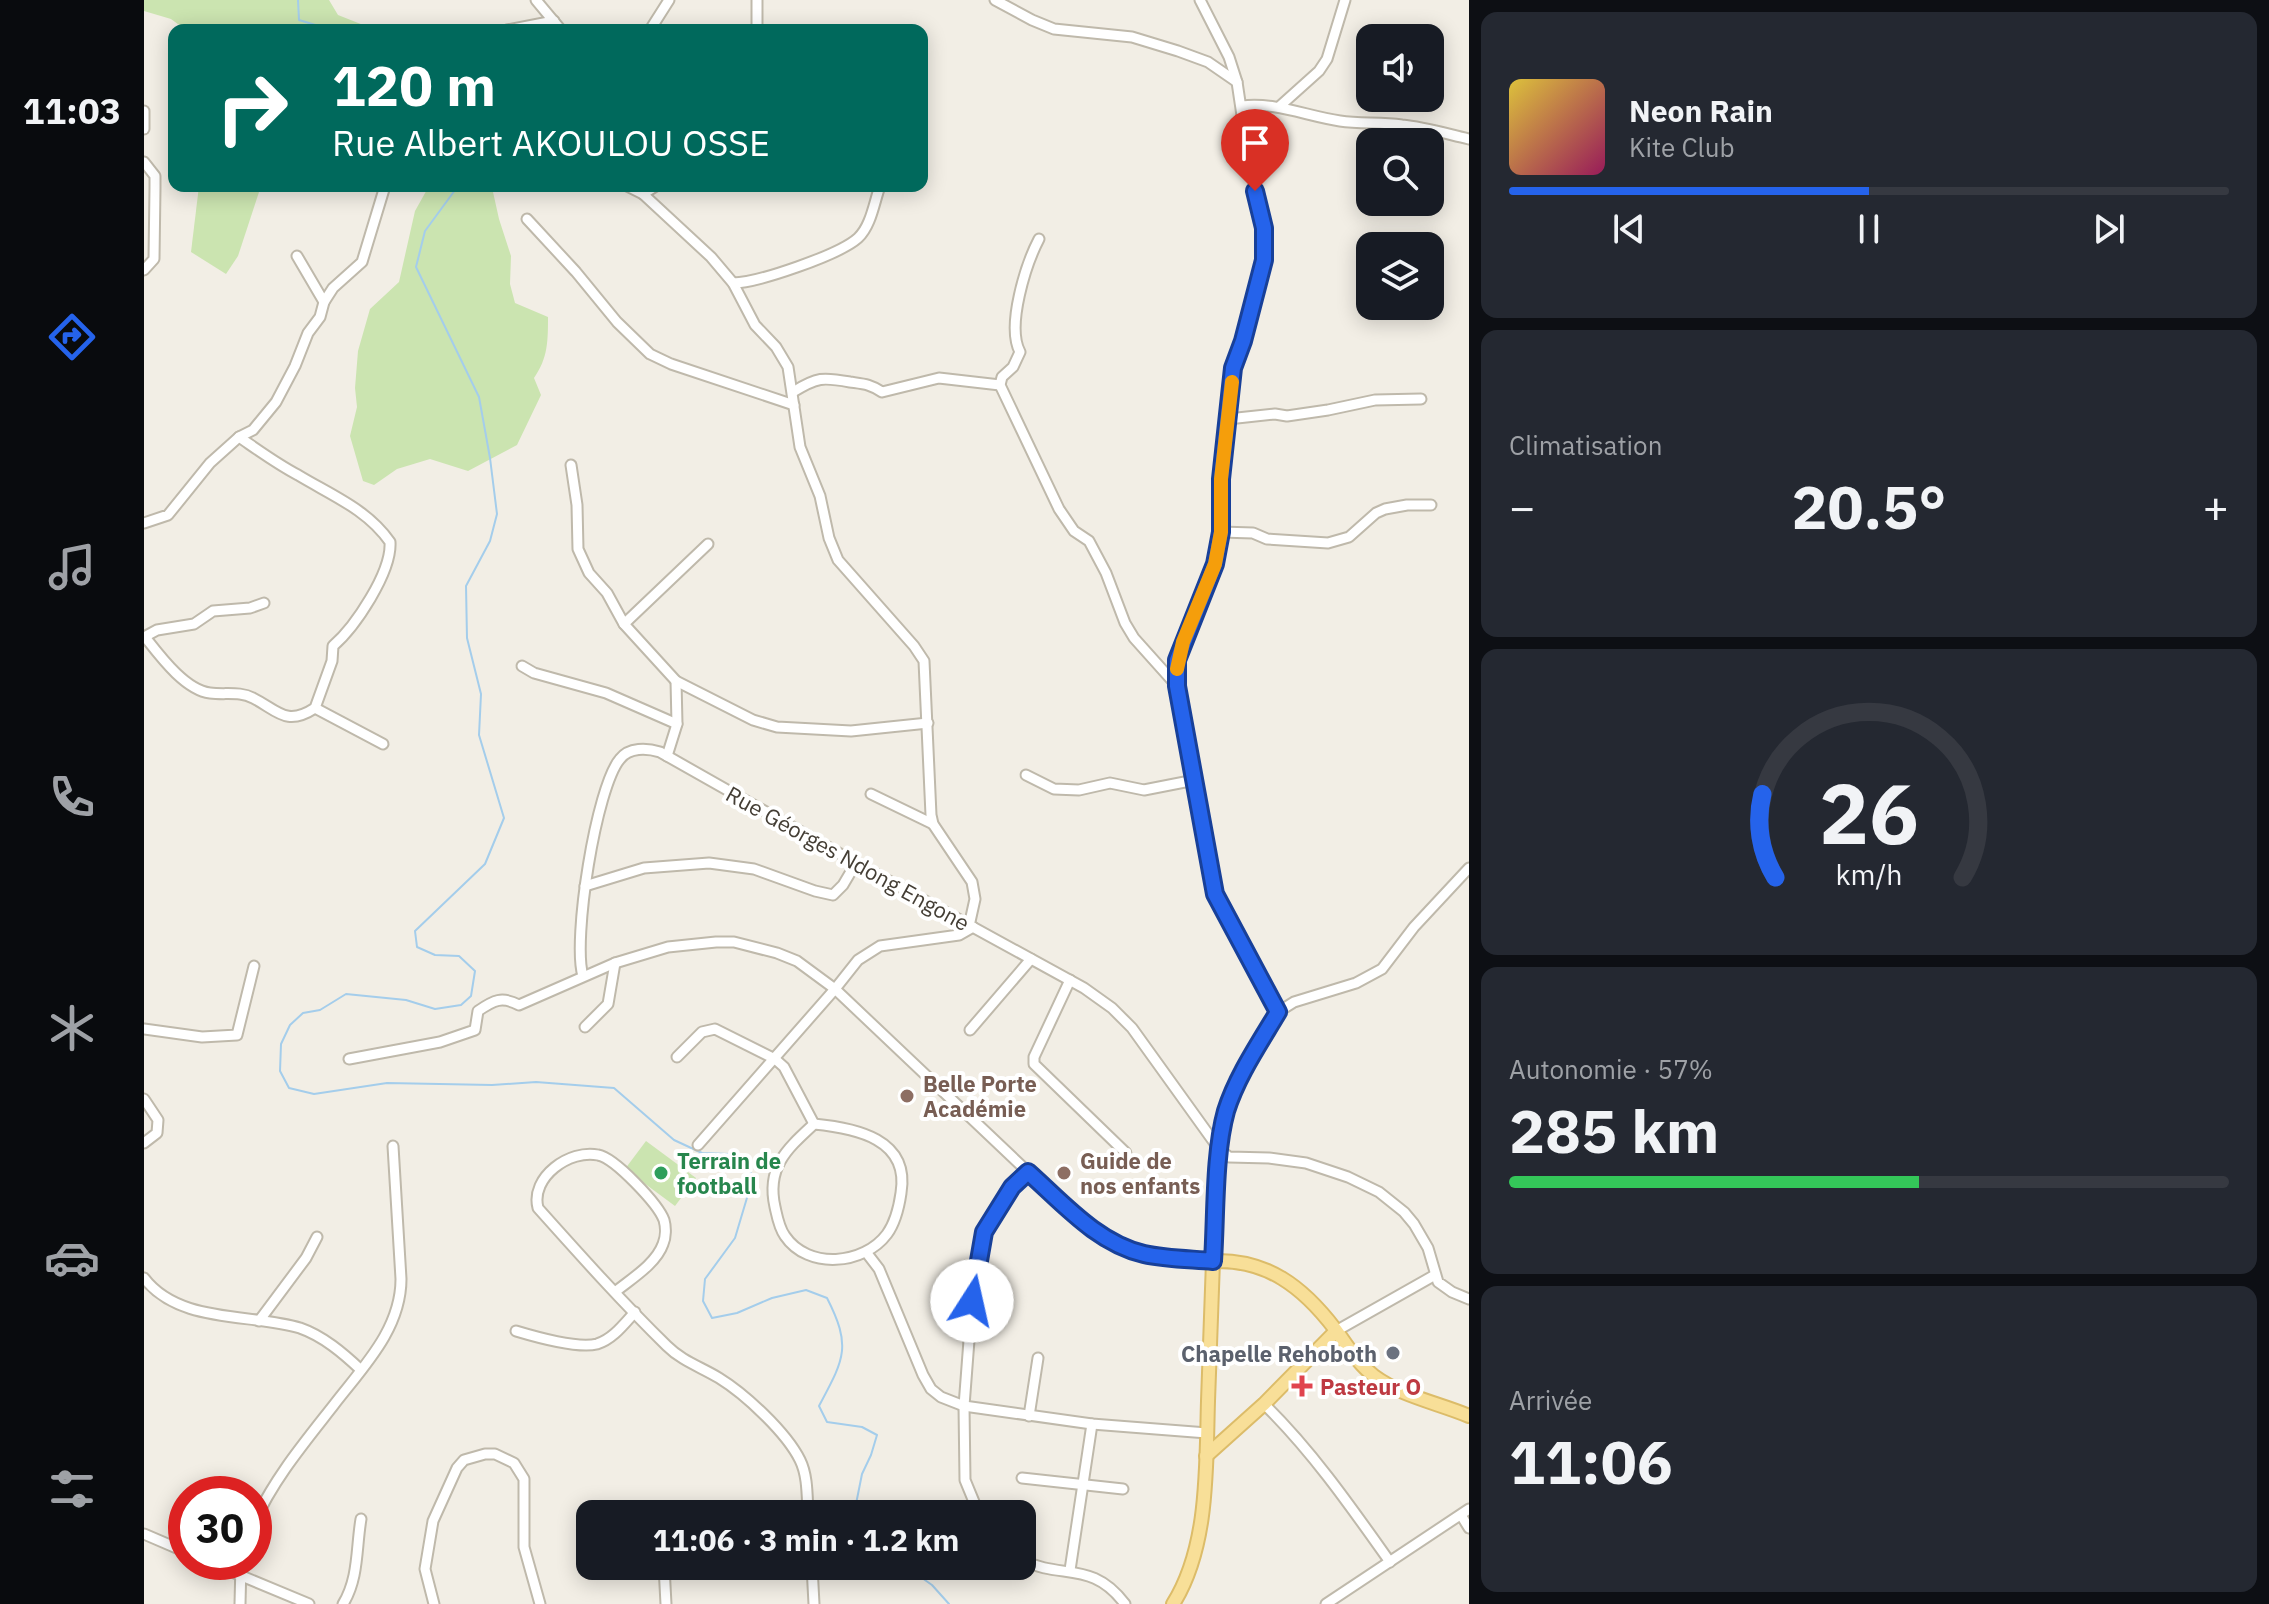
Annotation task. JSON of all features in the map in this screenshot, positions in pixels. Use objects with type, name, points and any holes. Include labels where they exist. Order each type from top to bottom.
[{"type":"main road","points":[[1173,1604],[1191,1570],[1199,1540],[1206,1456],[1213,1261],[1247,1264],[1275,1273],[1302,1291],[1356,1359],[1386,1384],[1469,1416]]},
{"type":"main road","points":[[1206,1456],[1264,1404],[1336,1331]]},
{"type":"street","points":[[536,0],[556,24]]},
{"type":"street","points":[[654,24],[669,0]]},
{"type":"street","points":[[757,0],[757,24]]},
{"type":"street","points":[[995,0],[1054,29],[1132,37],[1178,51],[1208,62],[1237,82]]},
{"type":"street","points":[[1200,0],[1229,57],[1237,82],[1265,245],[1243,341],[1233,368],[1221,479],[1221,532],[1210,580],[1177,660],[1177,686],[1215,894],[1278,1012]]},
{"type":"street","points":[[1280,106],[1319,71],[1327,59],[1345,0]]},
{"type":"street","points":[[538,24],[554,21]]},
{"type":"street","points":[[1242,106],[1280,106],[1336,121],[1415,127],[1469,139]]},
{"type":"street","points":[[144,111],[144,129]]},
{"type":"street","points":[[144,162],[155,176],[155,188],[154,259],[144,270]]},
{"type":"street","points":[[144,523],[168,515],[193,482],[239,437],[253,430],[276,402],[308,333],[320,317],[324,302],[333,288],[362,262],[383,192]]},
{"type":"street","points":[[639,192],[711,257],[733,283],[755,325],[776,347],[788,367],[800,447],[820,496],[829,538],[838,560],[924,661],[933,824]]},
{"type":"street","points":[[733,283],[809,263],[843,248],[859,237],[868,223],[878,192]]},
{"type":"street","points":[[527,219],[617,322],[650,354],[671,364],[794,405]]},
{"type":"street","points":[[1039,239],[1029,259],[1019,299],[1015,328],[1016,345],[1020,352],[1013,367],[1002,377],[1000,385],[1059,509],[1074,531],[1089,541],[1106,573],[1125,623],[1134,638],[1177,686]]},
{"type":"street","points":[[297,256],[324,302]]},
{"type":"street","points":[[793,392],[823,377],[869,383],[882,392],[939,378],[1000,385]]},
{"type":"street","points":[[1228,419],[1275,414],[1287,416],[1375,400],[1421,399]]},
{"type":"street","points":[[239,437],[295,474],[357,508],[382,530],[390,542],[385,566],[362,613],[333,646],[332,661],[315,708],[300,715],[277,715],[252,697],[208,693],[198,689],[166,664],[145,637],[157,630],[194,624],[213,611],[250,608],[264,603]]},
{"type":"street","points":[[571,465],[577,505],[578,549],[589,573],[607,593],[624,624],[676,681],[753,720],[777,727],[851,731],[928,723]]},
{"type":"street","points":[[1221,532],[1328,543],[1349,537],[1385,509],[1431,505]]},
{"type":"street","points":[[624,624],[708,544]]},
{"type":"street","points":[[522,666],[544,676],[606,693],[677,724]]},
{"type":"street","points":[[667,756],[677,724],[676,681]]},
{"type":"street","points":[[315,708],[383,744]]},
{"type":"street","name":"Rue Géorges Ndong Engone","points":[[583,976],[579,954],[585,886],[597,823],[622,756],[650,749],[1070,980],[1112,1008],[1126,1021],[1219,1149]]},
{"type":"street","points":[[1026,775],[1054,789],[1079,790],[1110,783],[1144,790],[1195,780]]},
{"type":"street","points":[[698,1145],[858,960],[880,946],[959,935],[971,926],[975,899],[972,882],[933,824],[871,794]]},
{"type":"street","points":[[585,886],[644,868],[709,863],[754,869],[833,895],[856,863]]},
{"type":"street","points":[[349,1059],[440,1042],[464,1034],[475,1030],[478,1011],[498,999],[519,1005],[615,963],[668,947],[734,942],[797,961],[835,989],[1028,1172],[1112,1243],[1144,1254],[1213,1261],[1219,1149],[1230,1101],[1278,1012],[1294,1002],[1356,983],[1382,969],[1414,927],[1469,868]]},
{"type":"street","points":[[970,1030],[1031,959]]},
{"type":"street","points":[[585,1027],[608,1004],[615,963]]},
{"type":"street","points":[[144,1029],[202,1037],[237,1035],[254,966]]},
{"type":"street","points":[[1070,980],[1034,1057],[1034,1064],[1126,1153]]},
{"type":"street","points":[[677,1057],[707,1029],[715,1029],[775,1059],[792,1080],[814,1124]]},
{"type":"street","points":[[144,1099],[158,1120],[157,1133],[144,1143]]},
{"type":"street","points":[[814,1124],[841,1126],[869,1134],[893,1152],[903,1181],[898,1210],[887,1234],[866,1252],[849,1258],[832,1260],[814,1257],[798,1249],[785,1237],[778,1220],[771,1187],[776,1170],[795,1141],[814,1124]]},
{"type":"street","points":[[272,1490],[389,1330],[401,1296],[393,1146]]},
{"type":"street","points":[[1219,1149],[1229,1157],[1260,1157],[1306,1163],[1348,1177],[1379,1192],[1414,1224],[1428,1248],[1435,1275],[1442,1287],[1469,1299]]},
{"type":"street","points":[[615,1292],[660,1251],[665,1241],[664,1220],[648,1196],[606,1158],[596,1154],[581,1155],[557,1166],[545,1177],[537,1191],[538,1208],[615,1292],[669,1348],[725,1382],[772,1425],[800,1460],[807,1500]]},
{"type":"street","points":[[973,1500],[965,1480],[964,1406],[972,1301],[984,1232],[1012,1187],[1028,1172]]},
{"type":"street","points":[[259,1321],[306,1258],[317,1237]]},
{"type":"street","points":[[866,1252],[879,1269],[909,1345],[931,1389],[951,1402],[1092,1424],[1207,1433]]},
{"type":"street","points":[[1336,1331],[1435,1275]]},
{"type":"street","points":[[144,1278],[159,1294],[186,1306],[304,1329],[323,1339],[361,1370]]},
{"type":"street","points":[[516,1331],[582,1345],[596,1344],[615,1334],[635,1312]]},
{"type":"street","points":[[1029,1416],[1038,1358]]},
{"type":"street","points":[[1264,1404],[1327,1476],[1390,1562]]},
{"type":"street","points":[[1070,1570],[1092,1424]]},
{"type":"street","points":[[434,1604],[425,1569],[426,1556],[442,1501],[464,1460],[495,1454],[514,1463],[524,1479],[524,1547],[540,1604]]},
{"type":"street","points":[[1022,1478],[1083,1482],[1123,1489]]},
{"type":"street","points":[[1326,1604],[1465,1512],[1469,1528]]},
{"type":"street","points":[[343,1604],[355,1574],[361,1519]]},
{"type":"street","points":[[144,1534],[168,1544]]},
{"type":"street","points":[[1036,1564],[1070,1570],[1102,1582],[1125,1604]]},
{"type":"street","points":[[239,1580],[240,1604]]},
{"type":"street","points":[[251,1580],[309,1604]]},
{"type":"street","points":[[665,1580],[666,1604]]},
{"type":"street","points":[[813,1580],[814,1604]]},
{"type":"green space","points":[[144,0],[329,0],[338,15],[361,24],[178,24],[144,11]]},
{"type":"green space","points":[[198,192],[259,192],[238,256],[226,274],[191,252]]},
{"type":"green space","points":[[426,192],[493,192],[511,256],[510,284],[515,303],[548,317],[546,349],[534,378],[541,395],[517,445],[468,471],[430,459],[397,469],[374,485],[363,481],[350,436],[357,407],[358,351],[370,309],[399,282],[415,211]]},
{"type":"green space","name":"Terrain de football","points":[[646,1141],[696,1178],[675,1206],[625,1169]]},
{"type":"waterway","points":[[298,0],[299,20],[312,24]]},
{"type":"waterway","points":[[454,192],[425,231],[416,267],[479,397],[490,458],[497,514],[490,541],[466,586],[467,638],[481,694],[479,735],[504,818],[485,864],[415,931],[417,947],[435,955],[459,956],[475,971],[471,996],[461,1005],[435,1009],[406,1000],[346,994],[320,1010],[303,1013],[290,1025],[281,1044],[280,1071],[289,1088],[314,1094],[387,1083],[492,1085],[536,1082],[614,1088],[674,1140],[702,1153],[729,1154],[749,1164],[752,1181],[735,1238],[705,1279],[703,1301],[712,1318],[806,1290],[827,1298],[840,1329],[842,1353],[819,1406],[827,1422],[862,1427],[877,1435],[862,1474],[857,1500]]},
{"type":"waterway","points":[[925,1580],[949,1604]]},
{"type":"slow traffic","points":[[1177,669],[1183,642],[1215,564],[1221,532],[1221,479],[1232,382]]},
{"type":"place","name":"Belle Porte Académie","points":[[907,1096]]},
{"type":"place","name":"Terrain de football","points":[[661,1173]]},
{"type":"place","name":"Guide de nos enfants","points":[[1064,1173]]},
{"type":"place","name":"Chapelle Rehoboth","points":[[1393,1353]]},
{"type":"place","name":"Pasteur O","points":[[1302,1386]]},
{"type":"route","points":[[972,1301],[984,1232],[1012,1187],[1028,1172],[1112,1243],[1160,1257],[1213,1261],[1219,1149],[1226,1111],[1240,1078],[1278,1012],[1215,894],[1177,686],[1177,660],[1215,564],[1221,532],[1221,479],[1233,368],[1264,260],[1264,228],[1255,191]]}]
